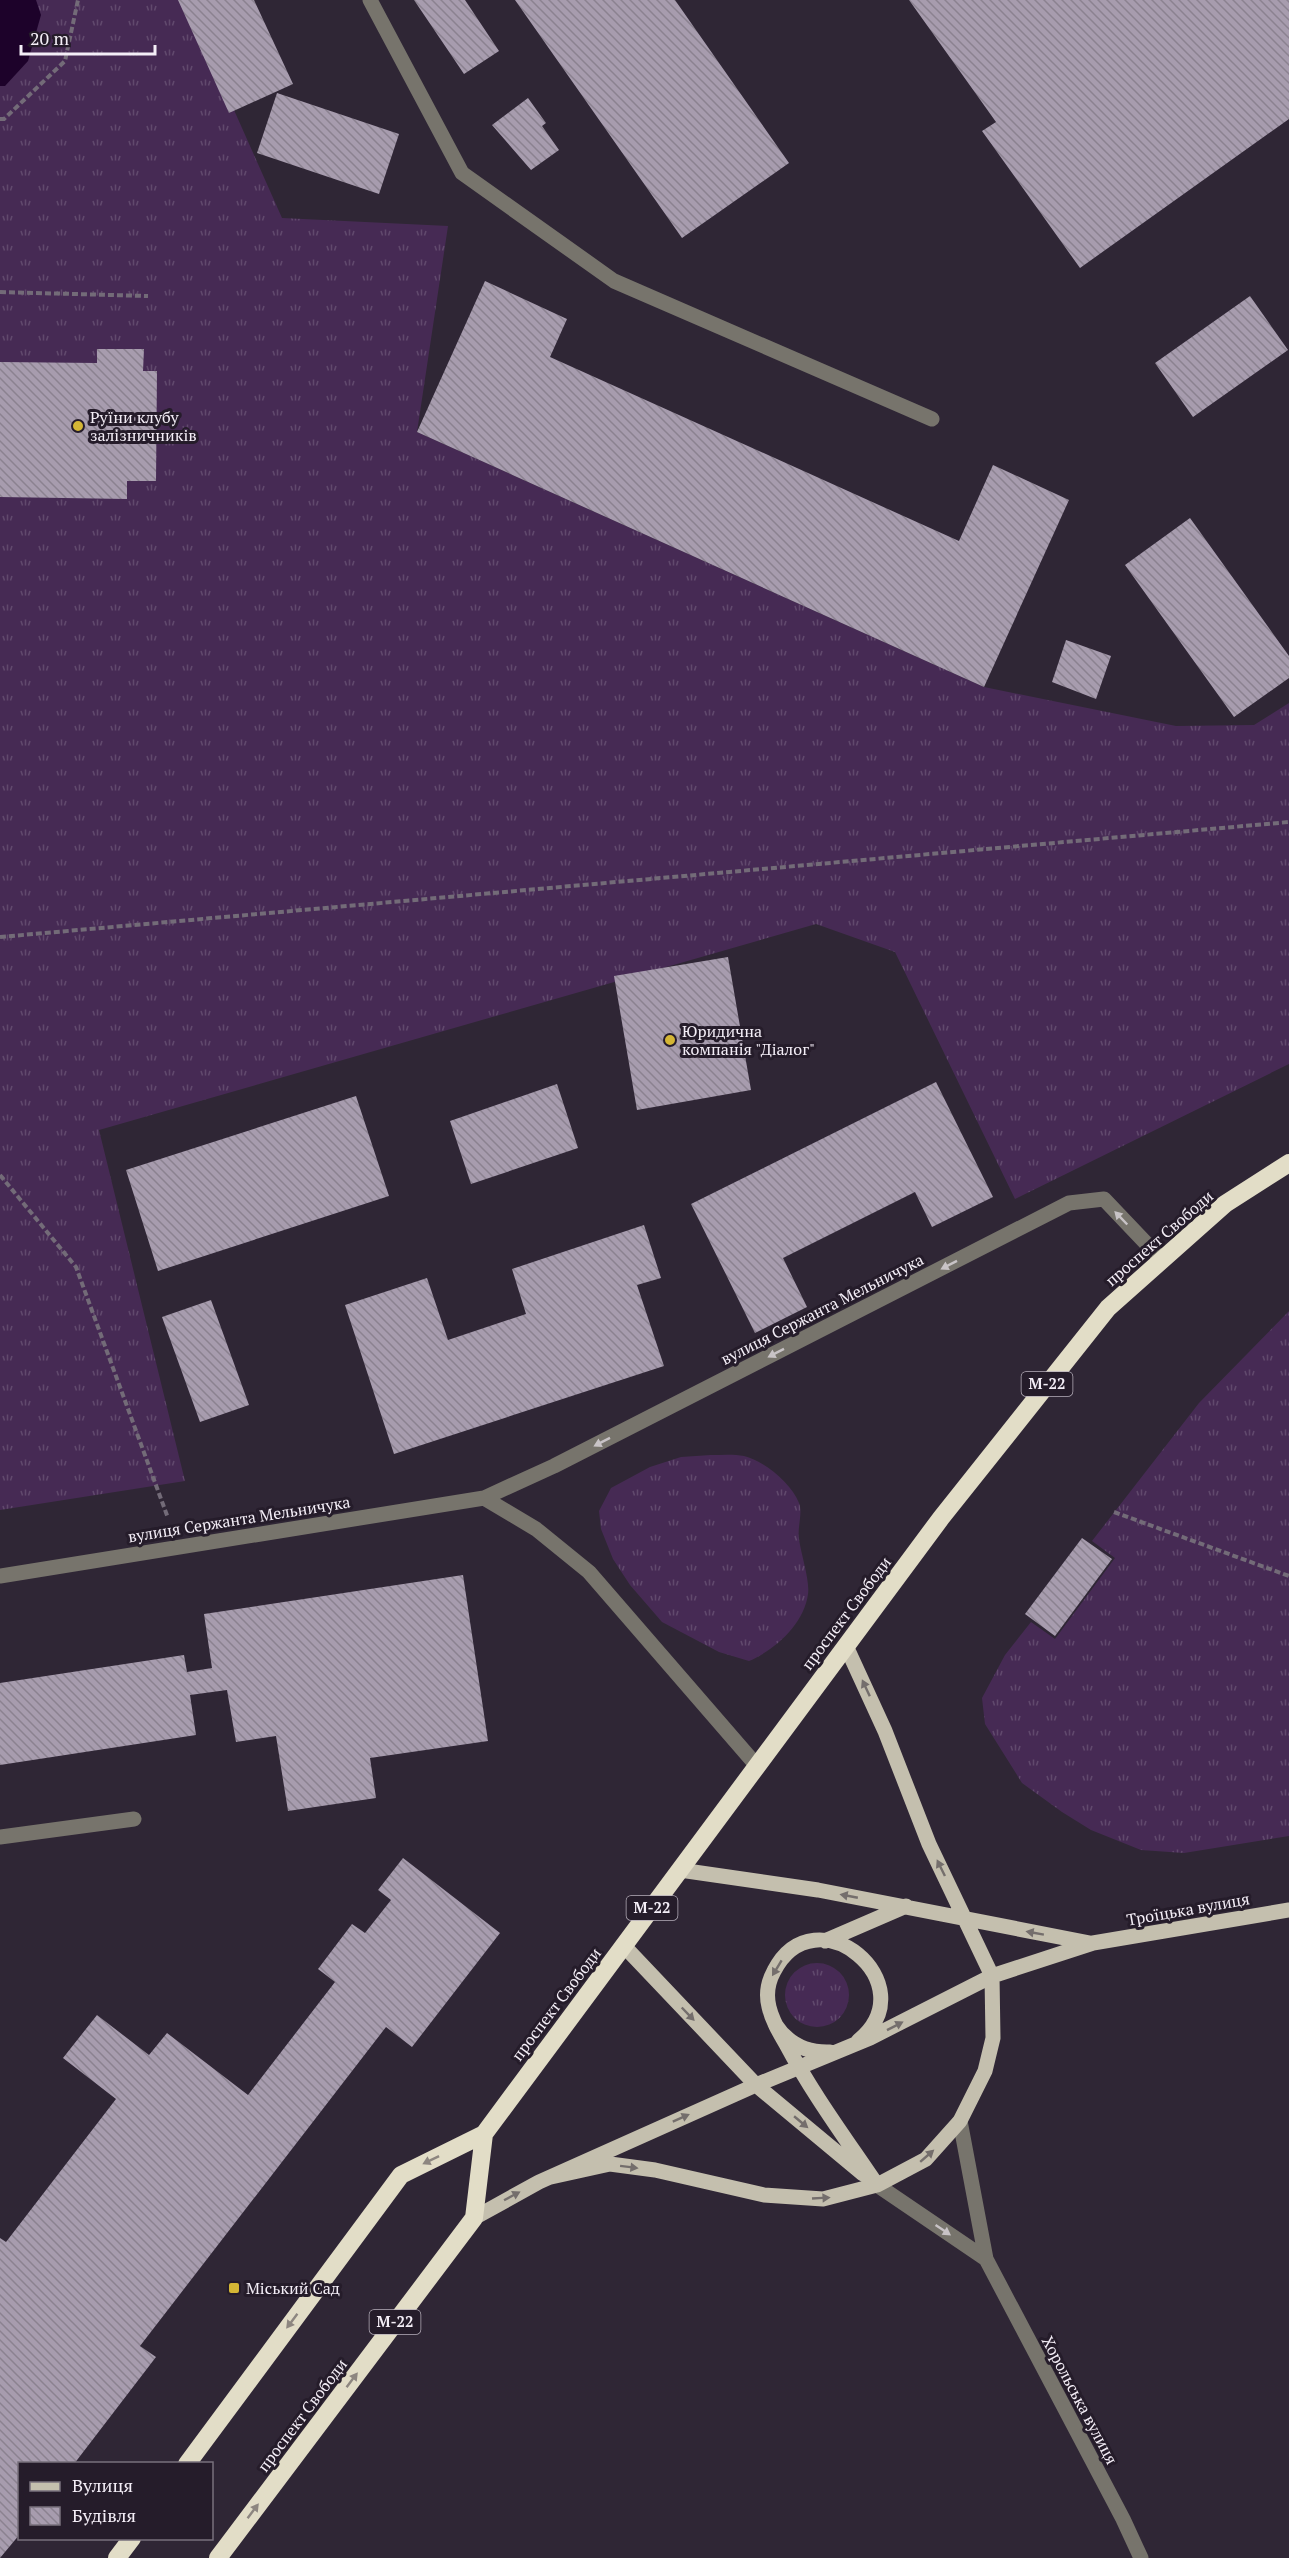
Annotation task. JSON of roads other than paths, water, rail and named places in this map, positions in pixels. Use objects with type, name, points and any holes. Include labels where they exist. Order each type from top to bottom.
[{"type":"highway","name":"проспект Свободи","points":[[188,2462],[401,2175],[484,2134],[941,1518],[1108,1308],[1225,1204],[1289,1163]]},
{"type":"highway","name":"проспект Свободи","points":[[218,2558],[474,2218],[484,2134]]},
{"type":"highway","points":[[117,2558],[130,2540]]},
{"type":"main road","points":[[551,2177],[610,2164],[655,2170],[764,2195],[823,2199],[877,2185],[926,2159],[960,2121],[985,2071],[993,2038],[992,1976],[929,1844],[885,1731],[846,1646]]},
{"type":"main road","points":[[680,1870],[818,1890],[1093,1943]]},
{"type":"main road","points":[[877,2185],[799,2068],[775,2024],[768,2004],[769,1982],[778,1964],[786,1955],[804,1944],[825,1941],[906,1906]]},
{"type":"main road","name":"Троїцька вулиця","points":[[1093,1943],[1289,1910]]},
{"type":"main road","points":[[775,2024],[787,2039],[804,2049],[824,2052],[841,2050],[863,2036],[872,2026],[877,2014],[879,1988],[876,1976],[861,1954],[850,1947],[825,1941]]},
{"type":"main road","points":[[474,2218],[551,2177],[756,2085],[870,2038],[992,1976],[1093,1943]]},
{"type":"main road","points":[[624,1946],[756,2085],[877,2185]]},
{"type":"street","points":[[370,0],[462,172],[614,281],[932,419]]},
{"type":"street","name":"вулиця Сержанта Мельничука","points":[[0,1576],[484,1498],[554,1466],[1069,1203],[1104,1199],[1162,1260]]},
{"type":"street","points":[[484,1498],[536,1529],[589,1572],[757,1766]]},
{"type":"street","points":[[0,1838],[134,1819]]},
{"type":"street","points":[[960,2121],[986,2259]]},
{"type":"street","points":[[877,2185],[986,2259]]},
{"type":"street","name":"Хорольська вулиця","points":[[986,2259],[1123,2519],[1141,2558]]},
{"type":"place","name":"Руїни клубу залізничників","points":[[78,426]]},
{"type":"place","name":"Юридична компанія \"Діалог\"","points":[[670,1040]]},
{"type":"place","name":"Міський Сад","points":[[234,2288]]}]
